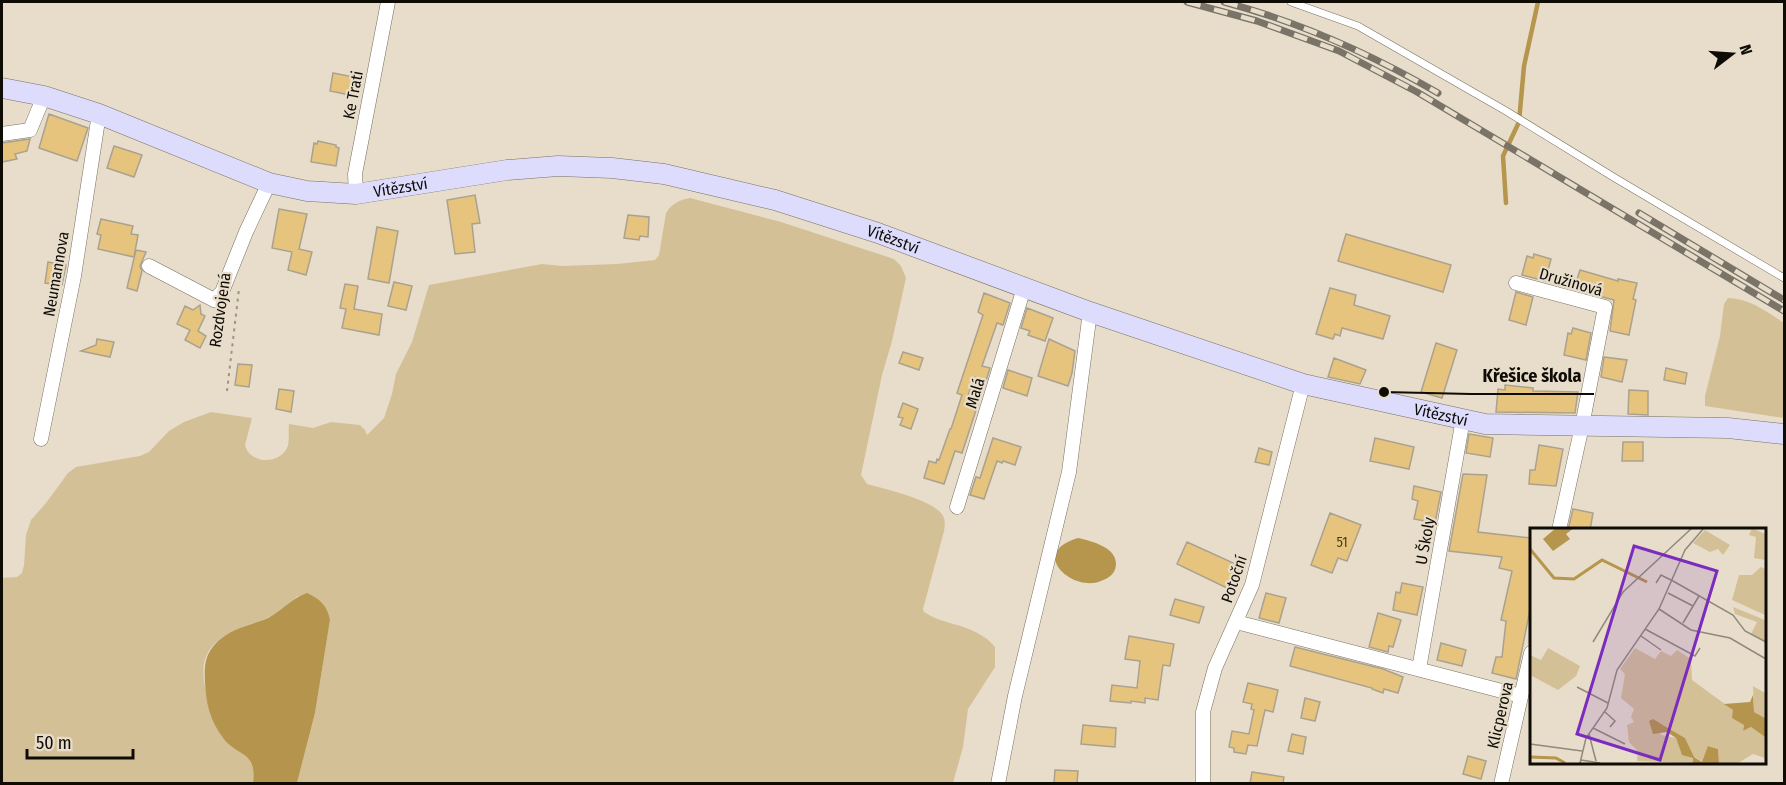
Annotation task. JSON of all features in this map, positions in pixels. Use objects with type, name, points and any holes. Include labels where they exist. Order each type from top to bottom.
[{"type":"main road","name":"Vítězství","points":[[2,88],[44,96],[99,114],[269,183],[307,191],[356,194],[507,170],[558,166],[612,168],[664,174],[775,200],[878,233],[1090,312],[1303,384],[1485,424],[1728,428],[1785,434]]},
{"type":"street","name":"Ke Trati","points":[[356,194],[355,174],[388,2]]},
{"type":"street","points":[[2,135],[30,130],[44,96]]},
{"type":"street","name":"Neumannova","points":[[41,439],[74,276],[99,114]]},
{"type":"street","name":"Rozdvojená","points":[[149,266],[214,300],[222,292],[269,183]]},
{"type":"street","name":"Družinová","points":[[1516,283],[1605,307],[1582,426]]},
{"type":"street","name":"Malá","points":[[957,507],[1024,288]]},
{"type":"street","points":[[998,783],[1015,696],[1070,472],[1090,312]]},
{"type":"street","name":"Potoční","points":[[1203,783],[1203,712],[1215,668],[1252,585],[1303,384]]},
{"type":"street","name":"U Školy","points":[[1419,669],[1463,419]]},
{"type":"street","points":[[1559,528],[1582,426]]},
{"type":"street","points":[[1236,622],[1521,696]]},
{"type":"street","name":"Klicperova","points":[[1502,783],[1530,657]]},
{"type":"lane","points":[[1291,2],[1358,26],[1506,111],[1785,278]]},
{"type":"path","name":"Rozdvojená","points":[[227,391],[240,285]]},
{"type":"shaded area","points":[[690,198],[781,222],[894,259],[901,266],[906,278],[861,475],[867,484],[917,499],[941,513],[945,524],[944,531],[924,612],[977,633],[995,647],[995,667],[968,709],[963,747],[953,783],[297,783],[315,713],[330,620],[298,596],[273,615],[223,637],[207,654],[204,666],[205,687],[217,727],[228,744],[249,759],[252,765],[253,783],[2,784],[2,578],[17,577],[22,573],[26,535],[31,520],[68,473],[76,467],[140,456],[149,452],[169,431],[184,422],[211,412],[252,418],[245,445],[253,457],[264,460],[275,459],[284,453],[288,443],[289,424],[313,428],[331,422],[360,425],[367,435],[384,418],[396,374],[412,342],[429,285],[542,264],[562,266],[655,260],[659,255],[666,213],[676,202]]},
{"type":"shaded area","points":[[1728,298],[1751,303],[1784,323],[1784,418],[1705,406],[1705,396],[1720,336],[1724,304]]},
{"type":"shaded area","points":[[1078,538],[1108,549],[1116,565],[1111,575],[1101,581],[1090,583],[1068,577],[1060,570],[1056,561],[1056,553],[1063,545]]},
{"type":"shaded area","points":[[307,593],[322,603],[330,620],[315,713],[297,783],[253,783],[252,765],[249,759],[228,744],[212,718],[206,690],[206,660],[210,650],[223,637],[268,618]]},
{"type":"building","points":[[333,73],[354,77],[350,95],[330,91]]},
{"type":"building","points":[[49,114],[88,128],[77,161],[39,148]]},
{"type":"building","points":[[30,139],[27,151],[15,154],[17,159],[2,162],[2,143]]},
{"type":"building","points":[[318,141],[336,145],[339,148],[336,166],[311,162],[314,143],[317,144]]},
{"type":"building","points":[[114,146],[142,155],[134,177],[107,168]]},
{"type":"building","points":[[475,195],[480,223],[472,224],[475,252],[455,254],[447,200]]},
{"type":"building","points":[[279,209],[307,214],[299,249],[312,252],[306,275],[288,270],[292,252],[272,248]]},
{"type":"building","points":[[628,215],[649,217],[648,237],[640,236],[639,240],[624,238]]},
{"type":"building","points":[[101,219],[133,226],[131,234],[138,235],[134,257],[98,249],[101,235],[97,234]]},
{"type":"building","points":[[377,227],[398,231],[389,283],[368,279]]},
{"type":"building","points":[[1346,234],[1451,265],[1443,292],[1338,261]]},
{"type":"building","points":[[136,250],[146,252],[140,266],[142,271],[137,291],[127,288]]},
{"type":"building","points":[[1534,254],[1551,259],[1545,281],[1522,275],[1527,256],[1533,258]]},
{"type":"building","points":[[48,262],[66,265],[62,285],[45,283]]},
{"type":"building","points":[[1580,270],[1618,281],[1618,279],[1637,283],[1629,335],[1610,331],[1614,300],[1574,289]]},
{"type":"building","points":[[394,282],[412,286],[406,310],[388,306]]},
{"type":"building","points":[[345,284],[358,286],[354,309],[382,314],[379,335],[342,328],[346,309],[340,308]]},
{"type":"building","points":[[1330,288],[1356,295],[1354,305],[1390,316],[1383,339],[1342,328],[1340,336],[1335,334],[1333,339],[1316,334]]},
{"type":"building","points":[[1516,292],[1533,297],[1526,325],[1509,320]]},
{"type":"building","points":[[984,293],[1010,303],[1003,325],[997,323],[982,366],[990,368],[986,381],[974,377],[968,396],[973,399],[972,403],[978,404],[962,453],[955,451],[944,484],[924,478],[929,461],[936,463],[937,459],[939,460],[951,429],[962,395],[957,393],[983,315],[978,312]]},
{"type":"building","points":[[200,305],[201,314],[205,316],[198,331],[206,336],[200,348],[185,340],[190,330],[177,324],[185,306],[193,310]]},
{"type":"building","points":[[1027,308],[1053,318],[1045,341],[1028,335],[1030,331],[1021,328]]},
{"type":"building","points":[[1573,328],[1591,333],[1586,360],[1564,355],[1568,333],[1571,334]]},
{"type":"building","points":[[97,339],[114,342],[110,357],[81,351],[96,345]]},
{"type":"building","points":[[1049,339],[1075,351],[1068,386],[1038,376]]},
{"type":"building","points":[[1436,343],[1457,350],[1442,398],[1421,392]]},
{"type":"building","points":[[903,352],[923,358],[919,370],[899,363]]},
{"type":"building","points":[[1604,357],[1627,360],[1622,382],[1601,377]]},
{"type":"building","points":[[1334,358],[1366,370],[1360,384],[1328,377]]},
{"type":"building","points":[[238,364],[252,365],[249,387],[235,385]]},
{"type":"building","points":[[1666,368],[1687,373],[1685,384],[1664,380]]},
{"type":"building","points":[[1008,370],[1032,378],[1027,396],[1003,388]]},
{"type":"building","points":[[1505,385],[1533,388],[1533,391],[1578,392],[1575,413],[1496,412],[1498,389],[1505,390]]},
{"type":"building","points":[[279,389],[294,391],[291,412],[276,409]]},
{"type":"building","points":[[1629,390],[1648,391],[1648,415],[1628,414]]},
{"type":"building","points":[[903,403],[918,409],[911,429],[900,425],[903,418],[898,417]]},
{"type":"building","points":[[1469,434],[1493,438],[1490,457],[1466,453]]},
{"type":"building","points":[[993,438],[1021,447],[1015,465],[997,461],[984,499],[970,495],[976,477],[980,478]]},
{"type":"building","points":[[1375,438],[1414,447],[1409,469],[1370,461]]},
{"type":"building","points":[[1623,442],[1643,442],[1643,461],[1622,461]]},
{"type":"building","points":[[1539,445],[1563,449],[1556,486],[1529,484],[1530,470],[1535,470]]},
{"type":"building","points":[[1259,448],[1272,452],[1269,465],[1255,462]]},
{"type":"building","points":[[1463,474],[1487,475],[1478,532],[1530,538],[1530,610],[1516,679],[1492,673],[1496,657],[1502,657],[1506,621],[1501,620],[1512,571],[1499,568],[1502,557],[1449,551]]},
{"type":"building","points":[[1414,486],[1441,492],[1435,523],[1414,519],[1418,501],[1412,499]]},
{"type":"building","points":[[1573,509],[1593,513],[1590,528],[1568,528]]},
{"type":"building","points":[[1330,513],[1361,525],[1347,561],[1338,558],[1332,573],[1311,565]]},
{"type":"building","points":[[1187,542],[1240,566],[1229,589],[1177,564]]},
{"type":"building","points":[[1402,583],[1423,587],[1417,615],[1393,610],[1396,592],[1400,593]]},
{"type":"building","points":[[1266,593],[1286,598],[1279,623],[1259,618]]},
{"type":"building","points":[[1175,599],[1204,607],[1199,623],[1170,615]]},
{"type":"building","points":[[1378,613],[1401,620],[1393,647],[1389,646],[1388,652],[1369,647]]},
{"type":"building","points":[[1129,636],[1174,644],[1170,666],[1163,665],[1158,700],[1145,698],[1145,703],[1110,701],[1112,685],[1137,688],[1140,661],[1125,659]]},
{"type":"building","points":[[1441,643],[1466,650],[1462,666],[1437,660]]},
{"type":"building","points":[[1295,647],[1383,669],[1403,677],[1398,693],[1384,689],[1383,693],[1290,666]]},
{"type":"building","points":[[1248,683],[1278,690],[1273,712],[1265,710],[1257,746],[1248,745],[1246,754],[1234,752],[1234,748],[1229,747],[1232,731],[1249,734],[1254,710],[1251,709],[1252,704],[1243,702]]},
{"type":"building","points":[[1305,698],[1320,702],[1315,721],[1301,718]]},
{"type":"building","points":[[1083,725],[1116,728],[1115,747],[1081,744]]},
{"type":"building","points":[[1292,734],[1306,737],[1303,754],[1288,751]]},
{"type":"building","points":[[1468,756],[1486,761],[1481,779],[1463,774]]},
{"type":"building","points":[[1055,770],[1078,771],[1077,783],[1054,783]]},
{"type":"building","points":[[1252,772],[1284,777],[1283,783],[1250,783]]},
{"type":"waterway","points":[[1506,203],[1503,156],[1519,122],[1524,66],[1538,2]]},
{"type":"railway","points":[[1187,2],[1257,21],[1339,51],[1417,92],[1784,311]]},
{"type":"railway","points":[[1224,2],[1280,19],[1334,40],[1438,93]]},
{"type":"railway","points":[[1639,213],[1784,300]]},
{"type":"place","name":"Křešice škola","points":[[1384,392]]}]
